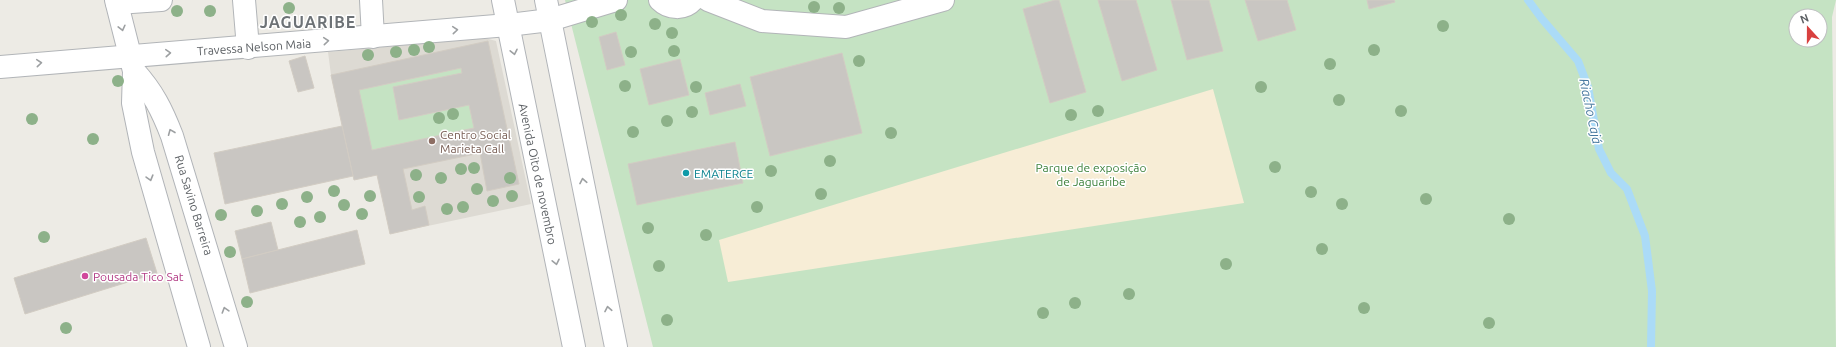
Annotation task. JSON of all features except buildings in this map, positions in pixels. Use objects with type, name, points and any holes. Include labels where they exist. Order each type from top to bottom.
[{"type":"street","points":[[117,2],[161,0]]},
{"type":"street","points":[[244,0],[248,48]]},
{"type":"street","points":[[371,0],[373,37]]},
{"type":"street","name":"Avenida Oito de novembro","points":[[503,0],[574,347]]},
{"type":"street","name":"Travessa Nelson Maia","points":[[0,67],[132,63],[248,48],[508,25],[548,10],[616,0]]},
{"type":"street","points":[[660,0],[673,7],[683,6],[693,0]]},
{"type":"street","points":[[708,0],[762,22],[846,27],[943,0]]},
{"type":"street","name":"Rua Savino Barreira","points":[[117,2],[132,63],[133,103],[143,152],[198,347]]},
{"type":"street","points":[[548,10],[616,347]]},
{"type":"street","name":"Rua Savino Barreira","points":[[132,63],[160,105],[172,136],[236,347]]},
{"type":"shaded area","name":"Centro Social Marieta Call","points":[[485,38],[496,41],[531,204],[390,234],[377,175],[354,180],[331,75],[328,52]]},
{"type":"green space","name":"Parque de exposição de Jaguaribe","points":[[565,0],[1836,0],[1832,17],[1836,347],[653,347]]},
{"type":"green space","points":[[461,68],[462,73],[393,87],[399,120],[469,105],[474,128],[372,150],[359,90]]},
{"type":"sand","points":[[1213,89],[1244,203],[728,282],[719,240]]},
{"type":"waterway","name":"Riacho Cajá","points":[[1528,0],[1542,19],[1578,61],[1588,87],[1599,149],[1611,173],[1627,189],[1645,236],[1652,291],[1651,347]]},
{"type":"place","name":"Centro Social Marieta Call","points":[[432,141]]},
{"type":"place","name":"EMATERCE","points":[[686,173]]},
{"type":"place","name":"Pousada Tico Sat","points":[[85,276]]},
{"type":"district","name":"JAGUARIBE","points":[[308,22]]}]
